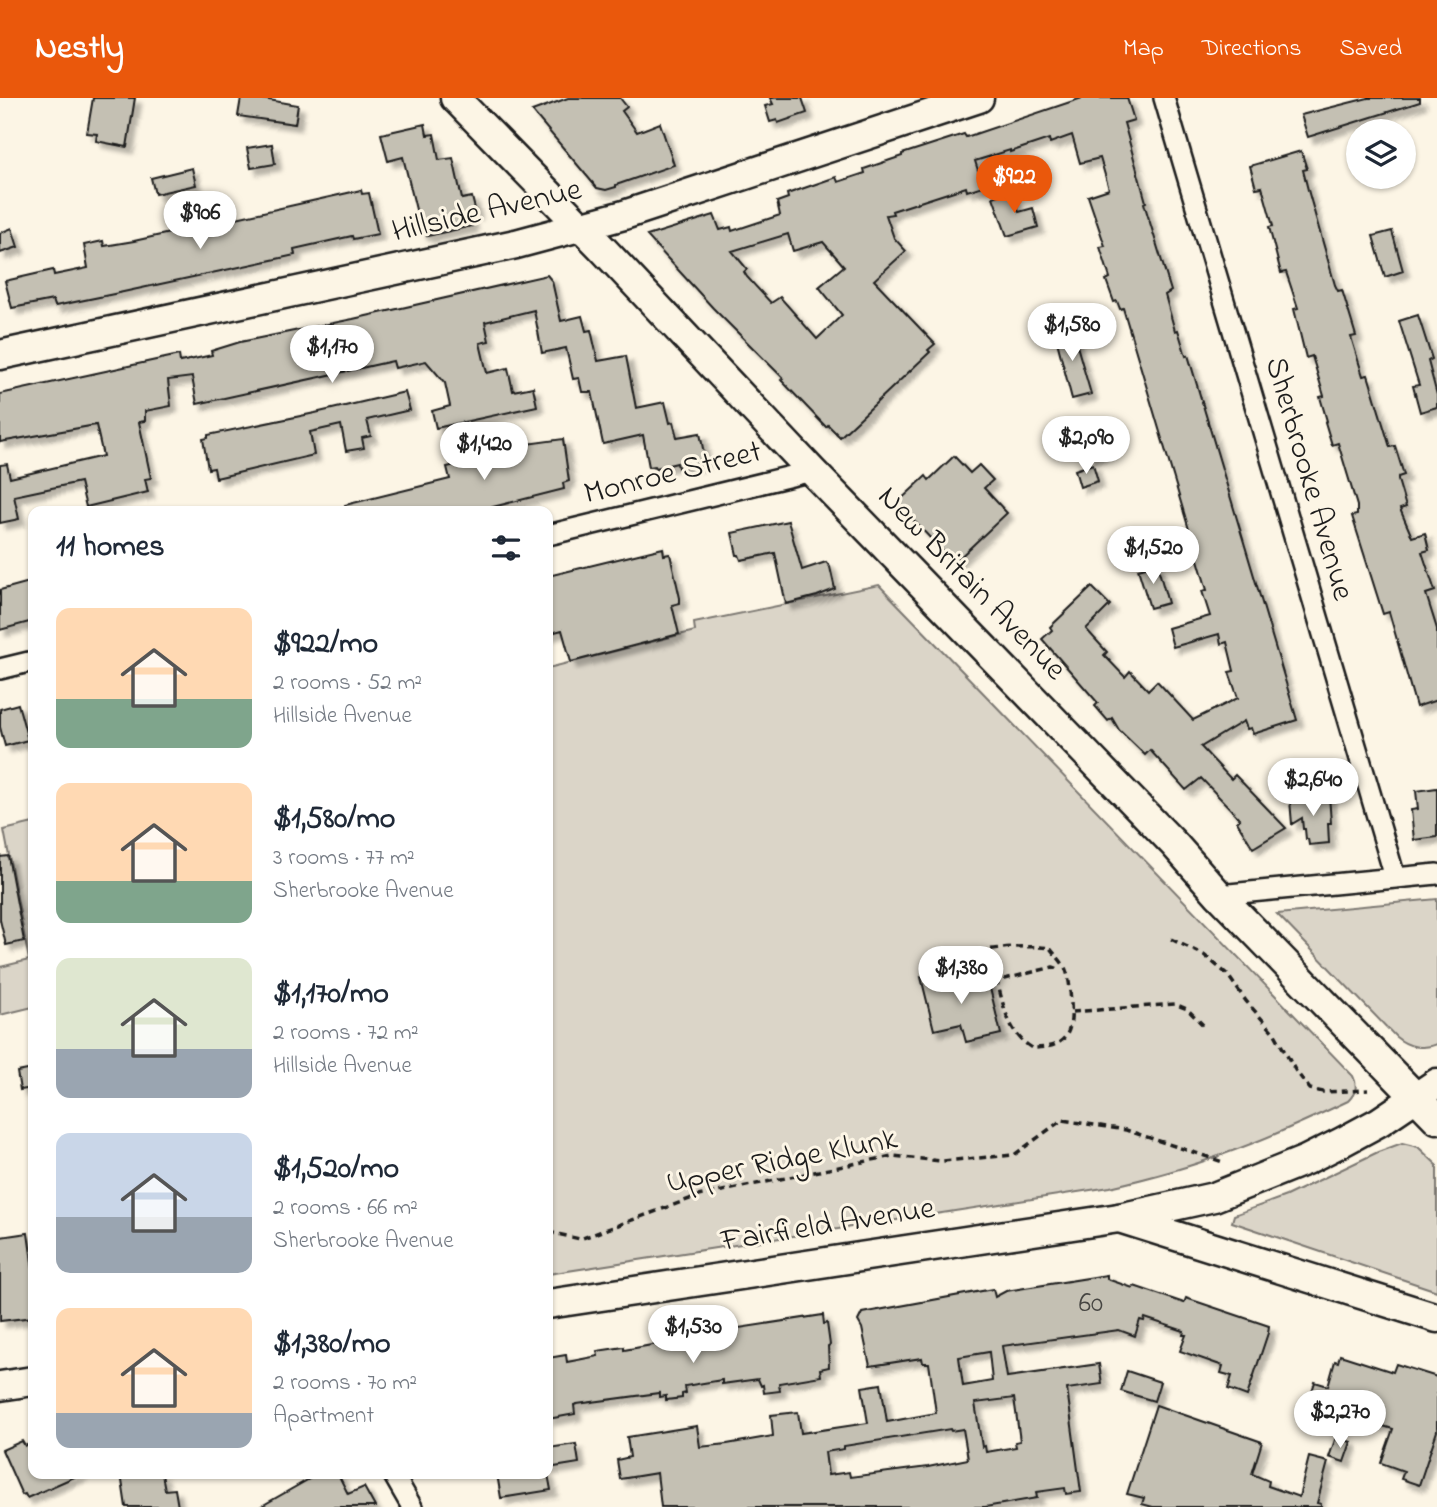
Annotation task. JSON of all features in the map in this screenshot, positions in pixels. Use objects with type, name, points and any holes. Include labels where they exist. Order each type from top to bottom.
[{"type":"main road","name":"New Britain Avenue","points":[[455,98],[1174,844],[1219,895],[1427,1090],[1437,1119]]},
{"type":"main road","name":"Hillside Avenue","points":[[0,355],[516,244],[582,227],[979,98]]},
{"type":"main road","name":"Fairfield Avenue","points":[[553,1303],[1119,1218],[1214,1197],[1342,1142],[1380,1122],[1427,1090]]},
{"type":"main road","name":"Fairfield Avenue","points":[[1119,1218],[1437,1318]]},
{"type":"main road","points":[[0,1386],[28,1382]]},
{"type":"street","name":"Sherbrooke Avenue","points":[[1164,98],[1395,877]]},
{"type":"street","name":"Monroe Street","points":[[553,534],[812,471]]},
{"type":"street","points":[[0,669],[28,662]]},
{"type":"street","points":[[1219,895],[1437,874]]},
{"type":"street","points":[[396,1479],[412,1507]]},
{"type":"path","points":[[1171,939],[1204,955],[1227,974],[1275,1034],[1295,1070],[1310,1089],[1323,1092],[1368,1090]]},
{"type":"path","points":[[935,968],[951,957],[989,950],[1018,946],[1050,948],[1066,968],[1072,991],[1072,1022],[1065,1038],[1059,1044],[1032,1048],[1021,1041],[1012,1029],[997,981],[1053,967],[1059,969]]},
{"type":"path","points":[[1072,1012],[1175,1004],[1187,1009],[1204,1026]]},
{"type":"path","name":"Upper Ridge Klunk","points":[[553,1233],[580,1239],[698,1196],[892,1156],[942,1161],[1014,1155],[1062,1120],[1126,1130],[1223,1162]]},
{"type":"shaded area","points":[[879,585],[1353,1076],[1356,1086],[1348,1101],[1256,1142],[1210,1159],[1110,1187],[553,1273],[553,667],[695,631],[694,623]]},
{"type":"shaded area","points":[[28,824],[28,955],[4,830]]},
{"type":"shaded area","points":[[1437,899],[1437,1044],[1426,1047],[1411,1045],[1396,1037],[1277,914]]},
{"type":"shaded area","points":[[28,960],[28,1008],[0,1015],[0,967]]},
{"type":"shaded area","points":[[1402,1143],[1418,1147],[1437,1165],[1437,1291],[1232,1222],[1234,1215],[1286,1196]]},
{"type":"building","points":[[93,98],[135,98],[127,147],[96,141],[97,134],[87,133]]},
{"type":"building","points":[[241,98],[298,105],[295,124],[238,116]]},
{"type":"building","points":[[568,98],[620,98],[627,107],[622,111],[637,132],[660,123],[674,165],[606,190],[597,188],[532,111]]},
{"type":"building","points":[[770,98],[802,98],[807,113],[778,123],[777,120],[770,122],[765,106],[773,104]]},
{"type":"building","points":[[1082,98],[1127,98],[1134,120],[1124,123],[1146,202],[1144,203],[1171,291],[1165,295],[1175,331],[1178,330],[1186,356],[1188,355],[1297,720],[1253,734],[1244,721],[1201,747],[1231,779],[1235,775],[1286,828],[1253,848],[1237,822],[1240,819],[1201,778],[1186,790],[1150,750],[1145,755],[1119,730],[1112,718],[1108,721],[1095,706],[1098,703],[1042,639],[1052,630],[1050,627],[1092,587],[1110,605],[1086,629],[1107,652],[1104,655],[1125,677],[1130,671],[1148,690],[1157,681],[1193,720],[1238,698],[1229,672],[1234,671],[1227,642],[1221,644],[1219,634],[1173,647],[1168,628],[1210,616],[1202,591],[1207,590],[1123,308],[1120,309],[1117,301],[1114,302],[1106,280],[1110,278],[1100,247],[1105,246],[1088,196],[1109,189],[1100,158],[1080,163],[1072,135],[1050,143],[1049,139],[975,161],[983,186],[967,191],[966,187],[886,215],[894,238],[906,251],[874,280],[935,344],[928,350],[930,352],[840,437],[828,425],[826,427],[781,380],[783,378],[713,308],[647,236],[714,215],[720,230],[731,227],[732,231],[780,215],[777,202],[788,198],[787,194],[836,177],[838,182],[865,173],[864,169],[902,154],[964,134],[966,137]],"holes":[[[788,234],[793,251],[823,242],[844,266],[819,287],[842,315],[817,339],[780,297],[771,303],[747,277],[744,272],[747,269],[732,251]]]},
{"type":"building","points":[[1368,98],[1420,98],[1420,102],[1366,119],[1346,119],[1346,125],[1308,137],[1301,115]]},
{"type":"building","points":[[425,124],[427,135],[434,134],[439,160],[453,158],[462,199],[472,197],[476,213],[470,215],[472,226],[427,236],[422,234],[403,157],[388,161],[381,134]]},
{"type":"building","points":[[272,144],[275,164],[251,168],[247,148]]},
{"type":"building","points":[[1301,151],[1307,169],[1303,170],[1308,190],[1335,285],[1338,291],[1342,290],[1356,336],[1351,337],[1363,376],[1368,375],[1390,447],[1395,446],[1404,475],[1398,477],[1398,480],[1406,507],[1400,509],[1412,537],[1425,533],[1429,550],[1422,552],[1435,591],[1426,594],[1437,629],[1437,700],[1416,707],[1389,612],[1383,614],[1352,516],[1357,515],[1357,506],[1338,443],[1332,445],[1325,422],[1327,421],[1320,397],[1324,396],[1312,356],[1306,358],[1294,309],[1298,308],[1286,272],[1281,273],[1269,227],[1273,226],[1262,187],[1256,188],[1250,166]]},
{"type":"building","points":[[192,168],[196,185],[155,194],[151,178]]},
{"type":"building","points":[[361,190],[362,194],[369,193],[378,234],[353,239],[352,236],[294,249],[295,255],[55,306],[53,300],[12,308],[5,281],[53,270],[54,275],[88,268],[84,245],[103,241],[104,246],[134,241]]},
{"type":"building","points":[[1012,191],[1019,212],[1033,208],[1038,227],[1007,236],[993,197]]},
{"type":"building","points":[[12,228],[18,247],[0,253],[0,233]]},
{"type":"building","points":[[1392,231],[1403,271],[1385,277],[1373,236]]},
{"type":"building","points":[[547,275],[552,281],[561,321],[582,316],[586,331],[591,330],[598,361],[626,356],[636,408],[665,402],[677,437],[700,433],[705,459],[702,459],[703,463],[678,468],[677,463],[649,467],[643,435],[603,444],[592,392],[582,392],[579,378],[573,379],[566,348],[542,353],[534,310],[485,322],[489,341],[480,343],[487,373],[508,368],[513,391],[533,387],[537,406],[436,428],[432,411],[450,406],[445,383],[426,361],[395,368],[393,361],[197,404],[192,377],[168,380],[171,406],[145,411],[145,421],[139,422],[151,478],[145,479],[148,492],[86,506],[80,482],[14,496],[19,519],[0,523],[0,465],[7,464],[10,478],[103,456],[96,425],[0,442],[0,394],[179,355],[180,362],[212,355],[211,351],[240,342]]},
{"type":"building","points":[[1418,315],[1432,359],[1428,361],[1437,395],[1437,407],[1420,412],[1413,386],[1419,385],[1399,321]]},
{"type":"building","points":[[1071,325],[1091,394],[1072,399],[1054,330]]},
{"type":"building","points":[[405,392],[410,410],[367,420],[371,436],[362,438],[364,448],[346,451],[341,425],[310,432],[314,455],[216,478],[214,468],[208,469],[203,439],[208,438],[208,435]]},
{"type":"building","points":[[1103,433],[1109,452],[1089,458],[1084,438]]},
{"type":"building","points":[[563,439],[569,481],[563,483],[564,489],[497,506],[345,506],[450,479],[447,467],[505,453],[504,447]]},
{"type":"building","points":[[954,456],[970,473],[979,465],[993,480],[984,488],[1007,513],[954,563],[897,503],[926,476],[929,480]]},
{"type":"building","points":[[1093,464],[1098,481],[1080,487],[1075,470]]},
{"type":"building","points":[[788,521],[802,570],[826,562],[830,567],[835,589],[786,604],[775,553],[741,560],[737,555],[732,533]]},
{"type":"building","points":[[663,548],[664,555],[670,554],[680,598],[680,603],[672,605],[679,634],[571,662],[562,630],[553,633],[553,575]]},
{"type":"building","points":[[1157,564],[1168,603],[1150,608],[1138,569]]},
{"type":"building","points":[[28,582],[28,622],[0,630],[0,590]]},
{"type":"building","points":[[18,704],[28,740],[5,746],[0,727],[0,709]]},
{"type":"building","points":[[1437,788],[1437,837],[1414,840],[1411,810],[1418,809],[1416,791]]},
{"type":"building","points":[[1329,795],[1329,843],[1309,845],[1302,818],[1292,824],[1290,800]]},
{"type":"building","points":[[8,856],[24,941],[6,945],[0,920],[0,857]]},
{"type":"building","points":[[949,971],[952,982],[967,985],[988,980],[1001,1034],[966,1042],[961,1024],[934,1030],[921,977]]},
{"type":"building","points":[[28,1070],[28,1089],[20,1090],[17,1072]]},
{"type":"building","points":[[28,1233],[28,1318],[0,1321],[0,1237]]},
{"type":"building","points":[[1107,1275],[1107,1279],[1133,1288],[1134,1286],[1184,1303],[1186,1298],[1269,1326],[1268,1333],[1247,1396],[1228,1389],[1232,1376],[1221,1373],[1223,1366],[1180,1351],[1186,1335],[1183,1335],[1184,1331],[1145,1318],[1144,1321],[1140,1320],[1135,1336],[1119,1330],[1002,1346],[1007,1377],[1099,1364],[1102,1384],[1067,1389],[1081,1492],[1066,1494],[1065,1488],[1036,1492],[1037,1498],[985,1507],[661,1507],[657,1473],[620,1479],[617,1460],[630,1457],[627,1437],[697,1426],[700,1447],[727,1444],[773,1436],[771,1415],[798,1412],[801,1433],[868,1423],[862,1387],[881,1384],[887,1422],[936,1413],[929,1363],[923,1363],[922,1358],[870,1366],[858,1321],[862,1313],[993,1289],[995,1297],[1006,1291]],"holes":[[[989,1352],[992,1381],[963,1386],[959,1357]],[[1014,1398],[1020,1441],[1015,1442],[1016,1447],[986,1452],[985,1446],[982,1447],[975,1403]],[[963,1429],[968,1459],[850,1477],[849,1472],[828,1475],[825,1452],[844,1449],[844,1446]]]},
{"type":"building","points":[[823,1315],[830,1345],[829,1367],[820,1369],[821,1376],[779,1383],[780,1391],[764,1393],[763,1385],[761,1386],[758,1379],[722,1384],[722,1380],[685,1386],[686,1393],[682,1394],[682,1398],[666,1400],[666,1396],[659,1397],[659,1393],[577,1404],[574,1405],[575,1414],[553,1418],[553,1357],[566,1355],[567,1362],[598,1356],[597,1351],[624,1347],[624,1350],[674,1341],[675,1348],[705,1344],[706,1333]]},
{"type":"building","points":[[1340,1355],[1393,1372],[1396,1364],[1437,1377],[1437,1431],[1419,1485],[1401,1479],[1404,1471],[1381,1463],[1393,1429],[1376,1424],[1381,1411],[1348,1401],[1341,1422],[1334,1408],[1309,1400],[1315,1382],[1328,1386],[1335,1361],[1338,1362]]},
{"type":"building","points":[[1127,1371],[1160,1382],[1154,1401],[1121,1391]]},
{"type":"building","points":[[1156,1405],[1262,1442],[1252,1474],[1269,1481],[1268,1486],[1299,1497],[1309,1457],[1328,1462],[1317,1503],[1321,1504],[1321,1507],[1153,1507],[1142,1504],[1144,1498],[1127,1494]]},
{"type":"building","points":[[1336,1437],[1351,1442],[1344,1462],[1329,1457]]},
{"type":"building","points":[[22,1441],[25,1446],[28,1444],[28,1479],[70,1479],[27,1498],[25,1494],[22,1495],[2,1450]]},
{"type":"building","points":[[576,1444],[579,1463],[553,1467],[553,1447]]},
{"type":"building","points":[[122,1479],[163,1479],[165,1490],[175,1489],[178,1507],[126,1507]]},
{"type":"building","points":[[309,1479],[340,1479],[348,1494],[364,1487],[375,1507],[260,1507]]},
{"type":"building","points":[[498,1479],[549,1479],[551,1490],[501,1498]]}]
